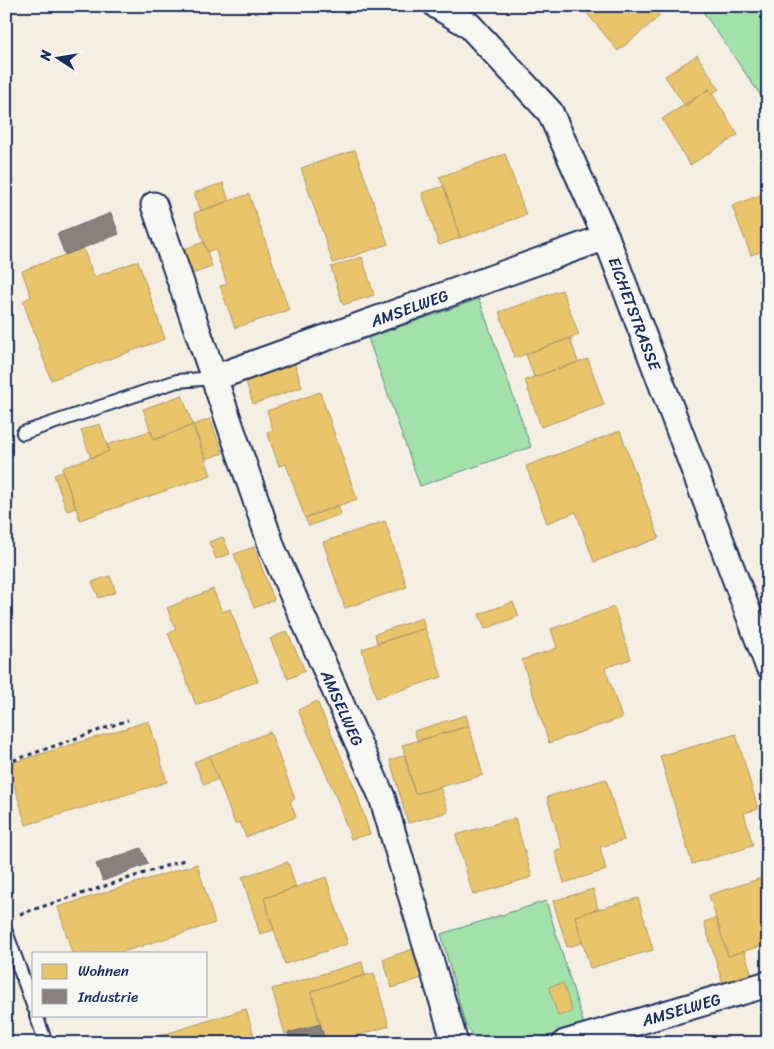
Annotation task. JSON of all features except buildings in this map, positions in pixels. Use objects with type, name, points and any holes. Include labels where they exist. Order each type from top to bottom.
[{"type":"street","name":"EICHETSTRASSE","points":[[437,6],[469,25],[550,112],[606,237],[768,666]]},
{"type":"street","name":"AMSELWEG","points":[[154,205],[273,550],[382,797],[455,1043]]},
{"type":"street","name":"AMSELWEG","points":[[214,378],[606,237]]},
{"type":"street","name":"AMSELWEG","points":[[566,1043],[768,984]]},
{"type":"lane","points":[[23,433],[177,381],[214,378]]},
{"type":"lane","points":[[6,932],[32,1003]]},
{"type":"lane","points":[[36,1016],[46,1043]]},
{"type":"path","points":[[6,763],[128,720]]},
{"type":"path","points":[[16,916],[184,860]]},
{"type":"green space","points":[[699,6],[768,6],[768,106]]},
{"type":"green space","points":[[479,299],[531,447],[420,486],[368,338]]},
{"type":"green space","points":[[546,901],[584,1025],[527,1043],[480,1043],[474,1038],[465,1024],[441,934]]}]
